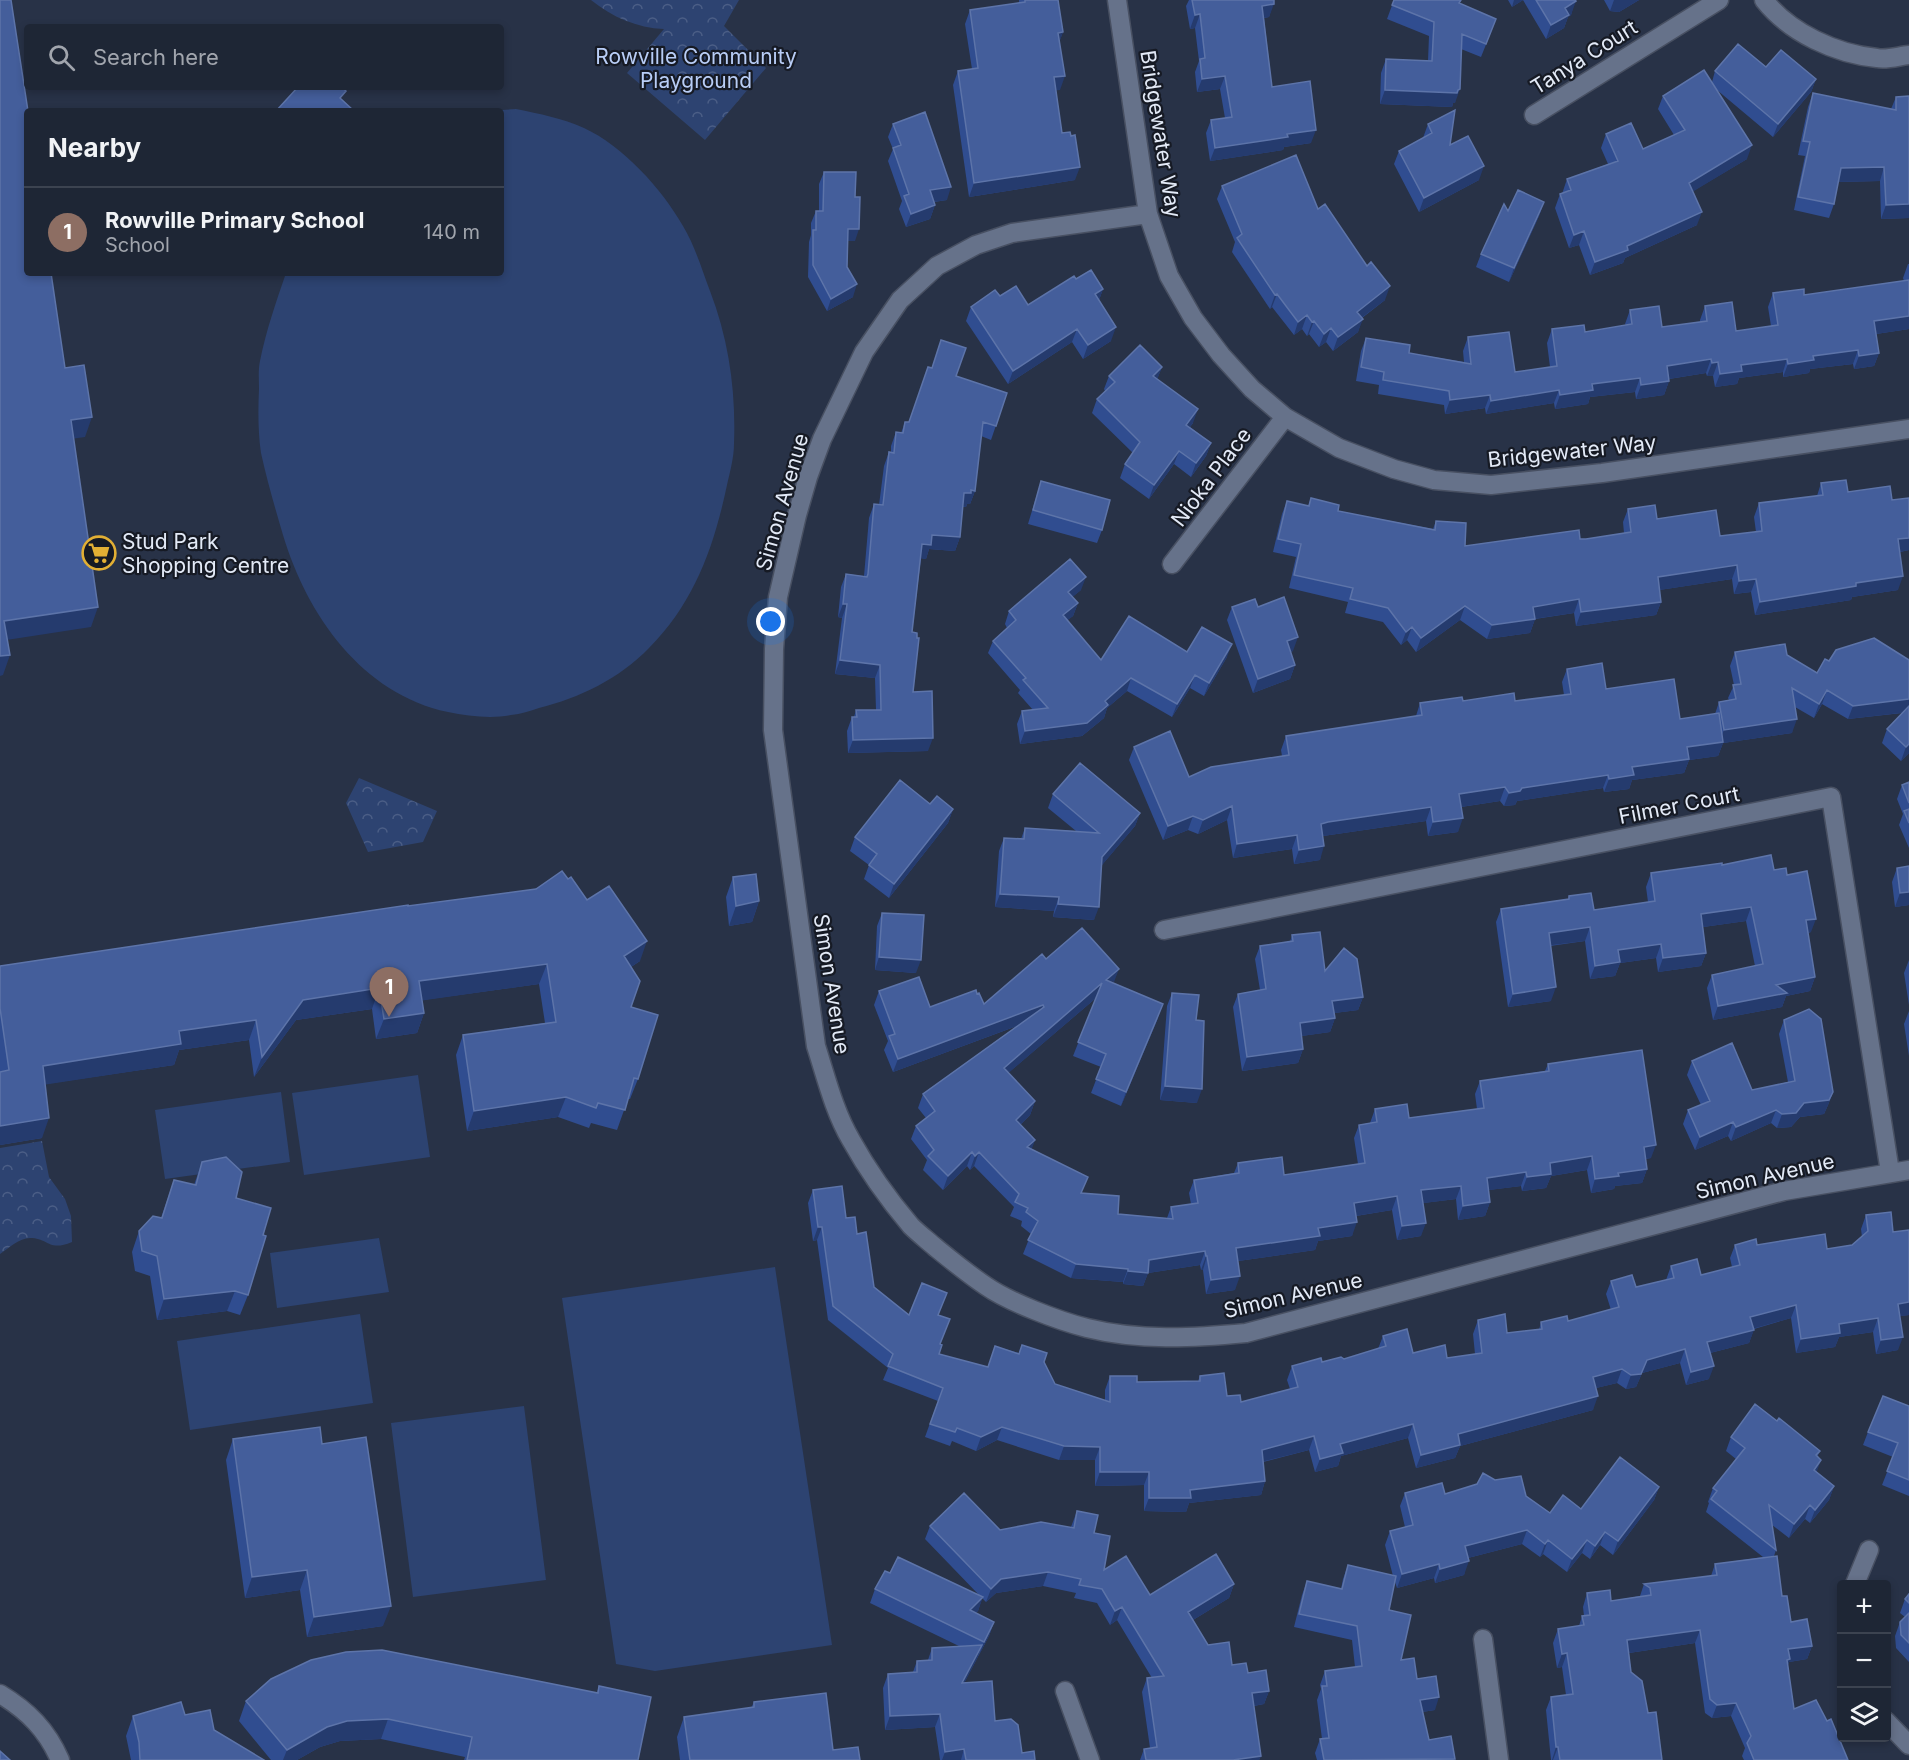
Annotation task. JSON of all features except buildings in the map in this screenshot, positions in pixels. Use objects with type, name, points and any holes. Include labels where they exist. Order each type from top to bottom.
[{"type":"street","name":"Bridgewater Way","points":[[1118,0],[1148,214],[1169,276],[1193,318],[1252,389],[1285,417],[1339,448],[1394,469],[1434,480],[1491,485],[1602,473],[1909,429]]},
{"type":"street","name":"Tanya Court","points":[[1534,115],[1719,0]]},
{"type":"street","points":[[1764,0],[1796,30],[1829,47],[1878,59],[1909,56]]},
{"type":"street","name":"Simon Avenue","points":[[1148,214],[1012,233],[976,245],[937,266],[900,300],[864,352],[822,439],[797,515],[778,597],[774,648],[773,730],[816,1046],[831,1093],[850,1139],[880,1185],[912,1227],[949,1259],[988,1287],[1037,1311],[1087,1328],[1128,1335],[1168,1338],[1208,1337],[1246,1333],[1784,1191],[1909,1170]]},
{"type":"street","name":"Nioka Place","points":[[1172,564],[1285,417]]},
{"type":"street","name":"Filmer Court","points":[[1164,930],[1831,798],[1890,1172]]},
{"type":"street","points":[[1857,1580],[1869,1550]]},
{"type":"street","points":[[1483,1639],[1499,1760]]},
{"type":"street","points":[[1065,1692],[1090,1760]]},
{"type":"street","points":[[0,1694],[35,1719],[52,1742],[60,1760]]},
{"type":"street","points":[[1891,1725],[1909,1745]]},
{"type":"green space","name":"Rowville Community Playground","points":[[591,0],[739,0],[724,26],[766,68],[705,140],[627,73],[664,29],[625,20],[607,12]]},
{"type":"green space","points":[[516,109],[551,117],[584,128],[599,136],[627,157],[653,183],[674,212],[695,250],[722,328],[730,366],[734,405],[734,449],[722,508],[708,552],[690,593],[665,631],[625,669],[598,686],[554,704],[518,714],[496,717],[463,715],[417,703],[389,688],[364,669],[342,647],[323,621],[293,565],[261,453],[258,413],[259,368],[262,350],[285,276],[504,276],[504,110]]},
{"type":"green space","points":[[359,778],[437,811],[423,842],[368,852],[346,803]]},
{"type":"green space","points":[[418,1075],[430,1157],[304,1175],[292,1093]]},
{"type":"green space","points":[[281,1092],[290,1162],[165,1179],[155,1110]]},
{"type":"green space","points":[[42,1141],[49,1177],[65,1199],[71,1216],[72,1242],[58,1246],[26,1238],[0,1254],[0,1148]]},
{"type":"green space","points":[[379,1238],[389,1292],[277,1308],[270,1253]]},
{"type":"green space","points":[[775,1267],[832,1645],[655,1671],[616,1664],[562,1298]]},
{"type":"green space","points":[[360,1314],[373,1403],[190,1430],[177,1341]]},
{"type":"green space","points":[[524,1406],[546,1580],[413,1597],[391,1423]]},
{"type":"place","name":"Stud Park Shopping Centre","points":[[99,553]]},
{"type":"place","name":"Rowville Primary School","points":[[389,1017]]}]
